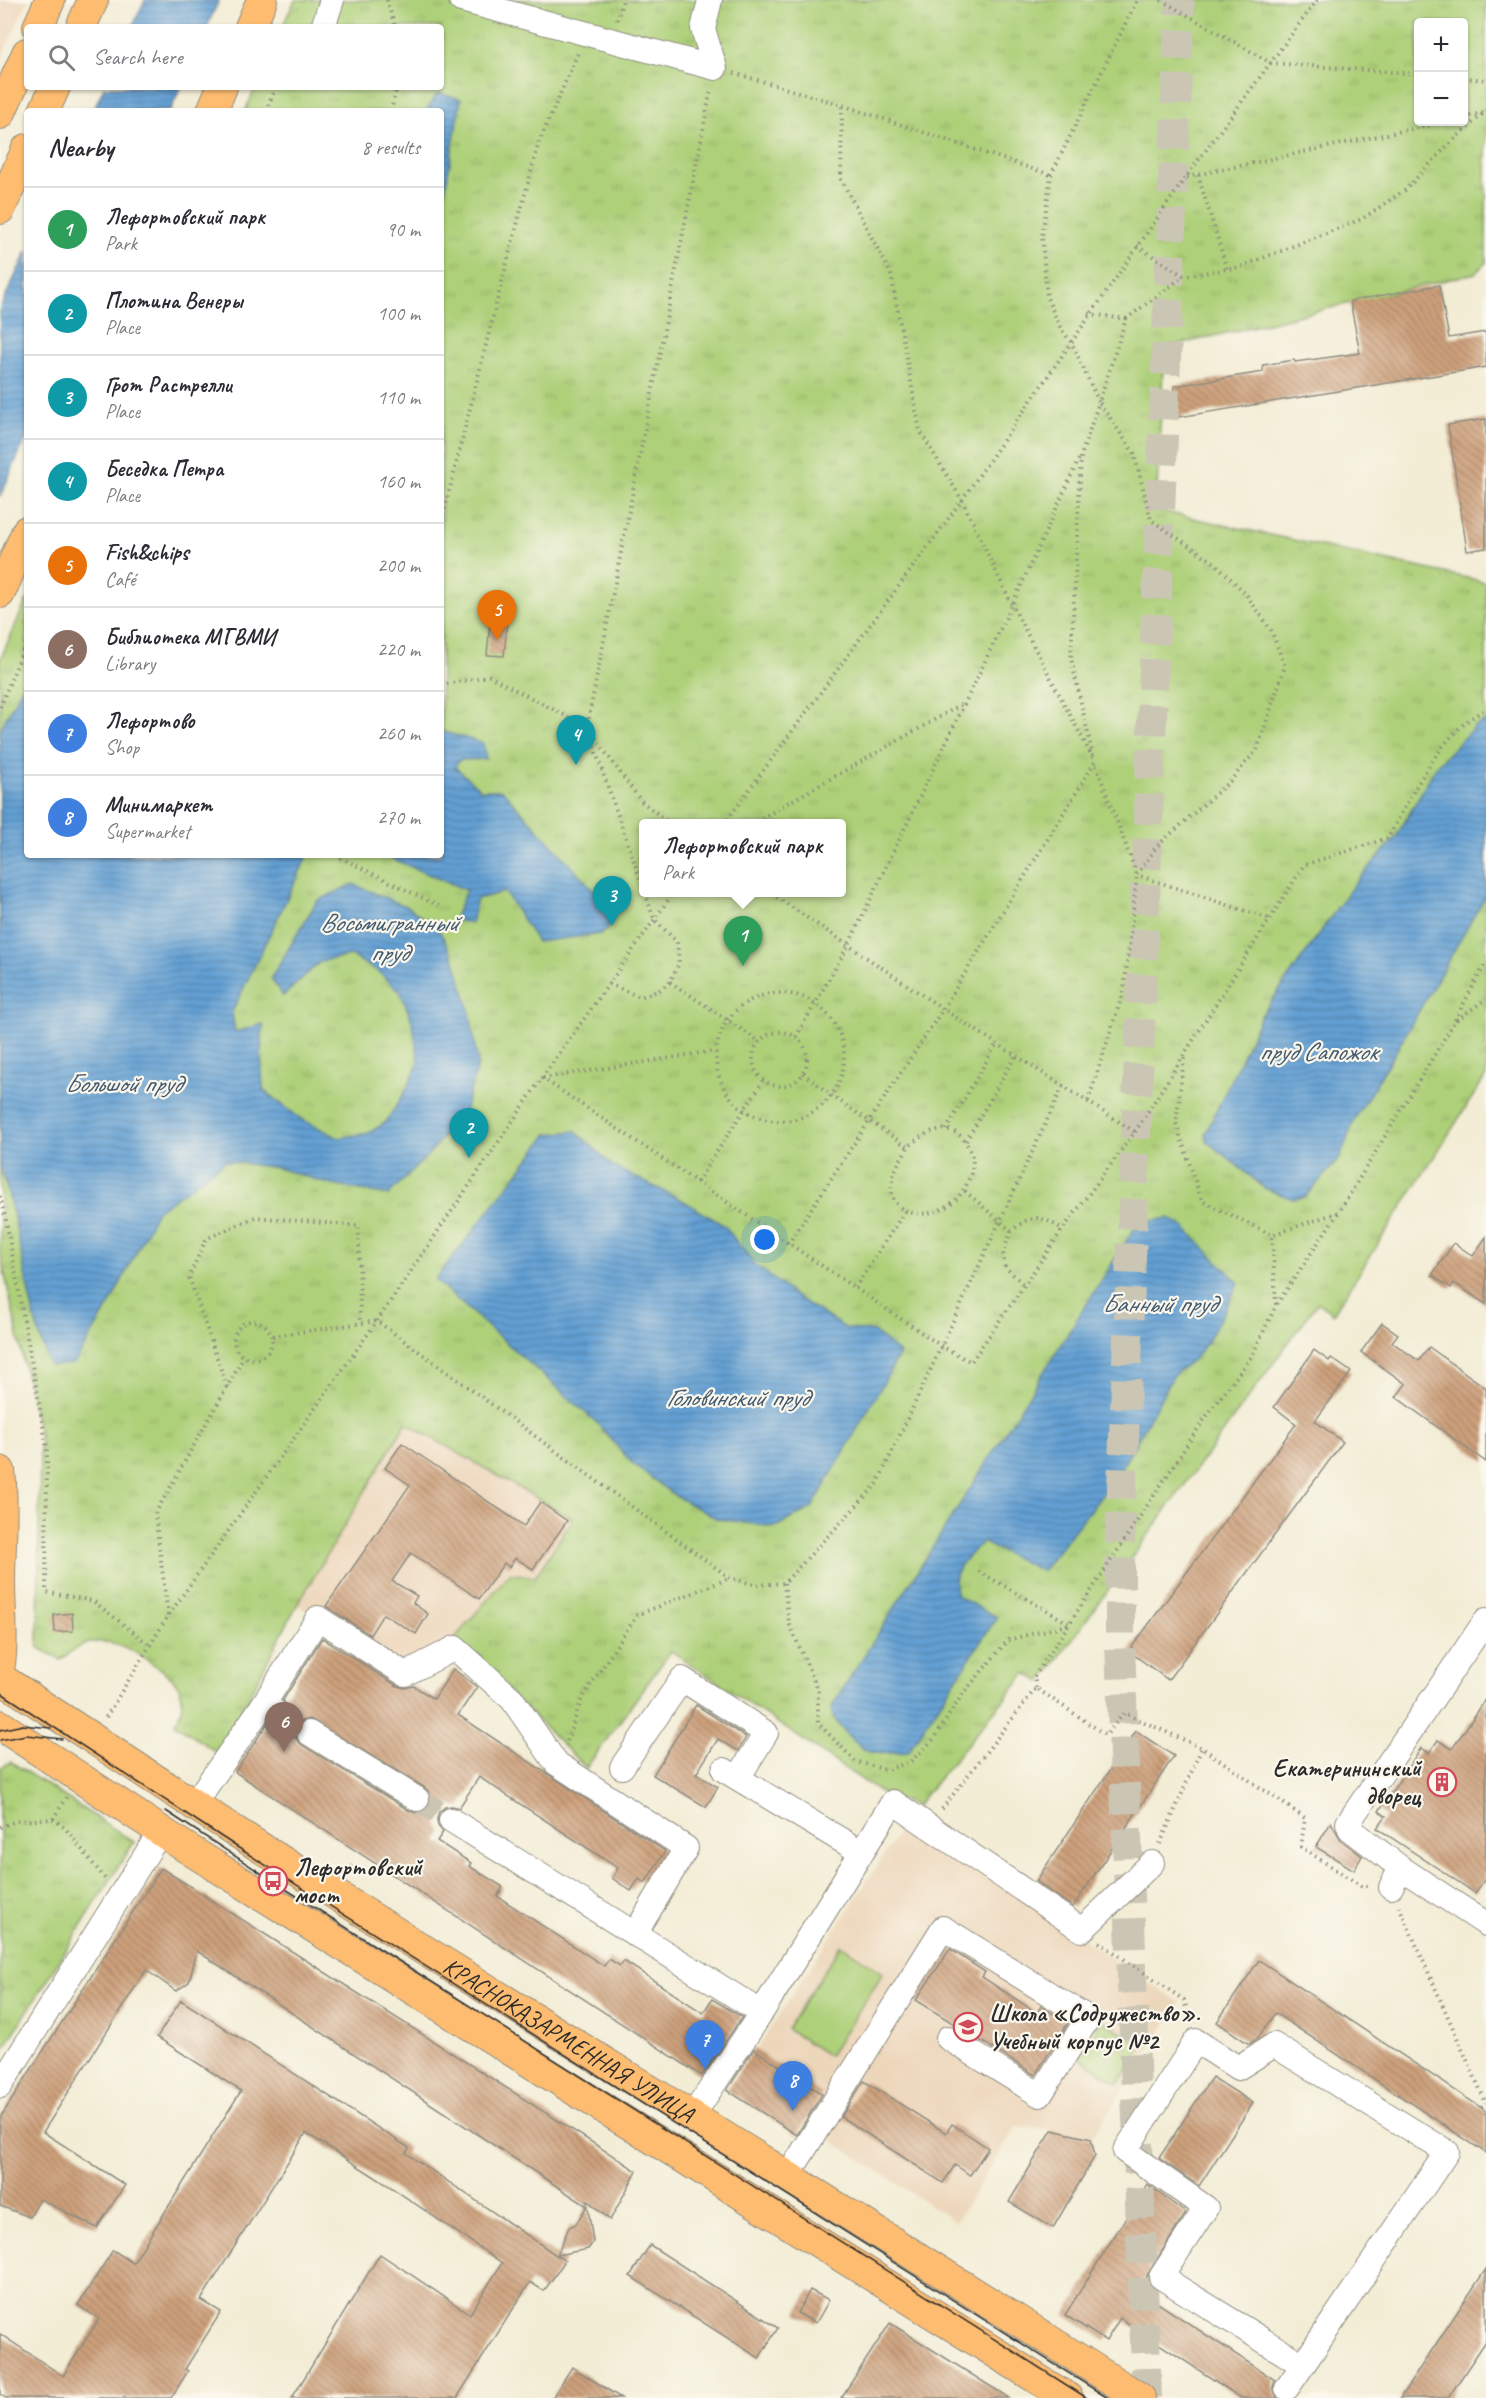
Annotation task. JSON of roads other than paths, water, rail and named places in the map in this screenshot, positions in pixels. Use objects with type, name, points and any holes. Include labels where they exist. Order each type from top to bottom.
[{"type":"main road","points":[[39,24],[50,0]]},
{"type":"main road","points":[[82,24],[93,0]]},
{"type":"main road","points":[[251,24],[262,0]]},
{"type":"main road","points":[[0,114],[24,60]]},
{"type":"main road","points":[[45,108],[53,90]]},
{"type":"main road","points":[[213,108],[221,90]]},
{"type":"main road","points":[[0,209],[24,156]]},
{"type":"main road","points":[[0,593],[24,538]]},
{"type":"main road","points":[[0,1471],[3,1500],[1,1538],[3,1644],[0,1664]]},
{"type":"main road","name":"КРАСНОКАЗАРМЕННАЯ УЛИЦА","points":[[0,1678],[194,1804],[691,2118],[927,2262],[1140,2398]]},
{"type":"main road","name":"КРАСНОКАЗАРМЕННАЯ УЛИЦА","points":[[0,1725],[161,1831],[1068,2398]]},
{"type":"lane","points":[[324,24],[332,0]]},
{"type":"lane","points":[[461,0],[715,68],[703,29],[710,0]]},
{"type":"lane","points":[[194,1804],[269,1708],[318,1618],[405,1674],[455,1648],[512,1699],[556,1763],[686,1848],[635,1934]]},
{"type":"lane","points":[[1486,1620],[1348,1823],[1350,1829],[1396,1877],[1486,1924]]},
{"type":"lane","points":[[622,1767],[682,1679],[766,1733],[731,1774],[861,1852]]},
{"type":"lane","points":[[309,1733],[417,1799]]},
{"type":"lane","points":[[691,2118],[761,2012],[892,1802],[1082,1930],[1152,1863]]},
{"type":"lane","points":[[451,1820],[761,2012]]},
{"type":"lane","points":[[0,2086],[161,1831]]},
{"type":"lane","points":[[788,2177],[943,1928],[1088,2018],[1040,2095],[948,2038]]},
{"type":"lane","points":[[1287,2388],[1303,2365],[1447,2152],[1274,2045],[1238,2068],[1196,2041],[1125,2151],[1206,2208],[1161,2277],[1303,2365]]},
{"type":"water","points":[[145,0],[219,0],[208,24],[133,24]]},
{"type":"water","points":[[103,90],[180,90],[171,108],[94,108]]},
{"type":"water","points":[[438,93],[461,99],[444,197],[444,108],[428,108]]},
{"type":"water","points":[[24,257],[24,443],[0,497],[0,308]]},
{"type":"water","name":"Большой пруд","points":[[24,683],[24,858],[307,858],[232,1012],[235,1032],[263,1024],[261,1051],[263,1090],[301,1119],[339,1138],[369,1133],[386,1122],[405,1092],[419,1062],[412,1021],[400,991],[376,970],[351,956],[321,961],[283,996],[271,978],[317,901],[353,884],[410,908],[440,932],[455,960],[469,1008],[478,1064],[464,1112],[428,1155],[388,1195],[332,1185],[278,1168],[226,1161],[157,1211],[109,1306],[74,1364],[50,1366],[41,1342],[0,1166],[0,730]]},
{"type":"water","name":"пруд Сапожок","points":[[1486,721],[1486,895],[1355,1118],[1340,1158],[1305,1197],[1293,1199],[1266,1189],[1208,1142],[1205,1135],[1261,1016],[1355,883],[1396,837],[1437,765],[1474,727]]},
{"type":"water","points":[[444,732],[483,743],[486,759],[459,760],[455,767],[481,790],[502,790],[607,905],[611,923],[608,929],[600,934],[537,942],[505,892],[477,899],[471,923],[454,920],[466,890],[390,858],[444,858]]},
{"type":"water","name":"Головинский пруд","points":[[576,1131],[614,1167],[682,1200],[725,1226],[751,1261],[796,1297],[845,1328],[874,1332],[900,1354],[812,1508],[775,1527],[718,1519],[675,1496],[631,1462],[596,1422],[435,1280],[548,1134]]},
{"type":"water","name":"Банный пруд","points":[[1169,1218],[1184,1227],[1239,1283],[1209,1339],[1195,1358],[1174,1375],[1117,1476],[1042,1571],[982,1542],[965,1560],[955,1579],[957,1596],[997,1617],[908,1752],[879,1754],[862,1748],[836,1721],[831,1708],[1134,1229],[1150,1221]]},
{"type":"tunnel","points":[[1147,2398],[1120,1643],[1120,1541],[1180,0]]},
{"type":"tunnel","points":[[274,1711],[309,1733]]},
{"type":"tunnel","points":[[417,1799],[451,1820]]},
{"type":"tram line","points":[[0,1692],[237,1847],[1108,2398]]},
{"type":"tram line","points":[[0,1730],[23,1725],[51,1728]]},
{"type":"tram line","points":[[0,1740],[26,1735],[62,1739]]},
{"type":"tram line","points":[[166,1811],[1087,2398]]},
{"type":"place","name":"Fish&chips","points":[[497,640]]},
{"type":"place","name":"Беседка Петра","points":[[576,765]]},
{"type":"place","name":"Грот Растрелли","points":[[612,926]]},
{"type":"place","name":"Лефортовский парк","points":[[743,966]]},
{"type":"place","name":"Плотина Венеры","points":[[469,1158]]},
{"type":"place","name":"Библиотека МГВМИ","points":[[284,1752]]},
{"type":"place","name":"Екатерининский дворец","points":[[1442,1782]]},
{"type":"place","name":"Лефортовский мост","points":[[273,1881]]},
{"type":"place","name":"Школа «Содружество». Учебный корпус №2","points":[[968,2027]]},
{"type":"place","name":"Лефортово","points":[[705,2070]]},
{"type":"place","name":"Минимаркет","points":[[793,2111]]},
{"type":"water label","name":"Восьмигранный пруд","points":[[389,937]]}]
